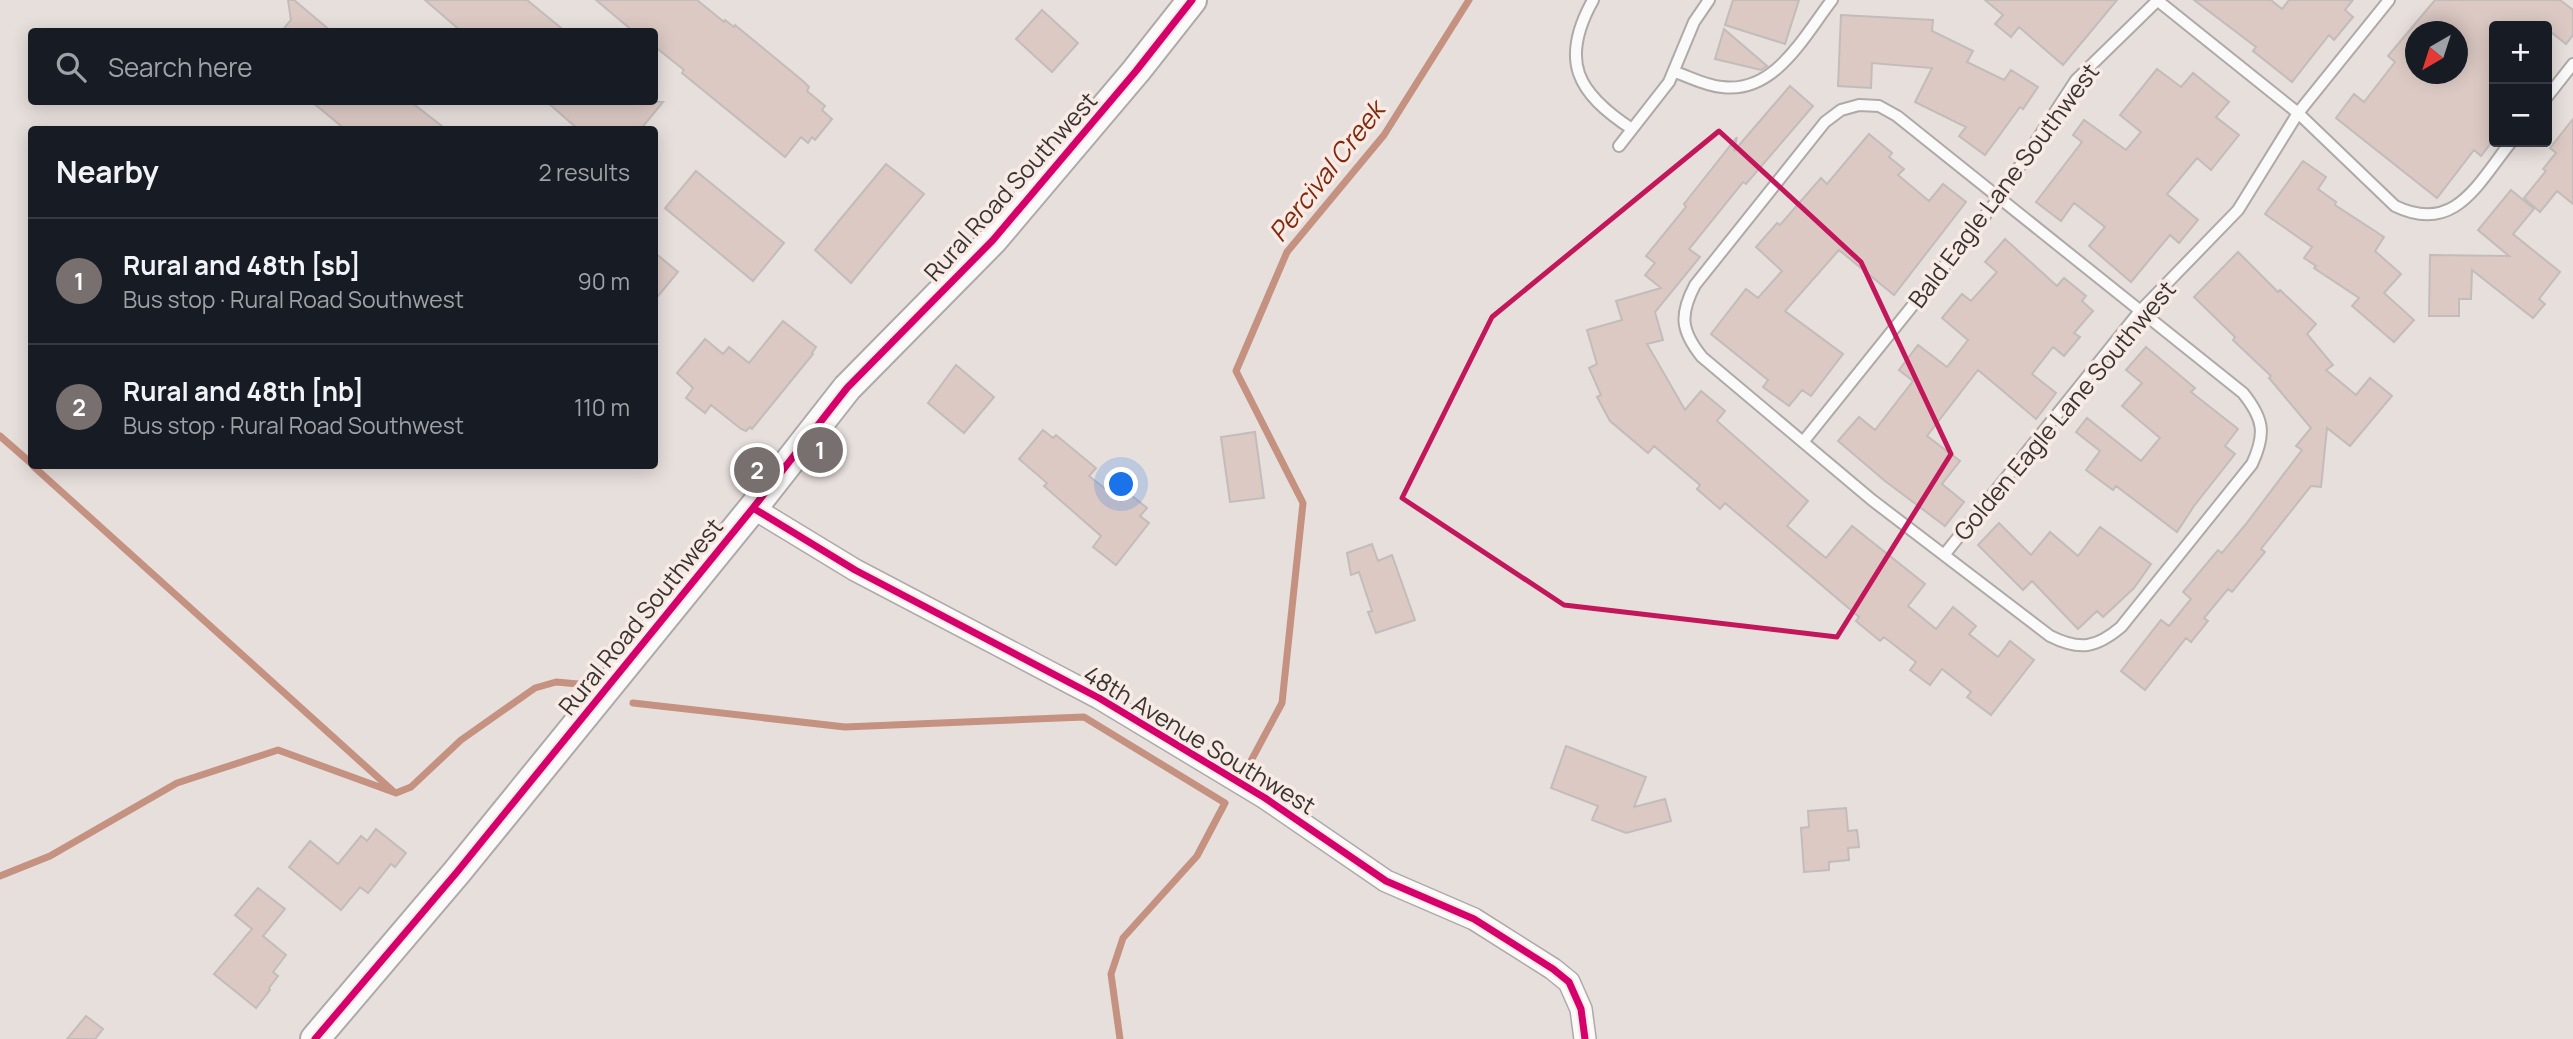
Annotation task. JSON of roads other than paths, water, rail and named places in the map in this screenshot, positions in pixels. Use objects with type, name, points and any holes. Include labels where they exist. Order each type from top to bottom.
[{"type":"street","name":"Rural Road Southwest","points":[[315,1039],[457,872],[848,388],[993,240],[1136,71],[1192,0]]},
{"type":"street","name":"48th Avenue Southwest","points":[[753,508],[855,570],[1099,698],[1265,798],[1386,881],[1474,919],[1569,982],[1581,1009],[1585,1039]]},
{"type":"lane","points":[[1593,0],[1582,19],[1574,46],[1576,68],[1585,86],[1602,106],[1632,129]]},
{"type":"lane","points":[[1619,146],[1675,72],[1694,22],[1709,0]]},
{"type":"lane","points":[[1675,72],[1722,88],[1748,86],[1768,78],[1788,57],[1832,0]]},
{"type":"lane","points":[[2158,0],[2298,113],[2395,206],[2413,215],[2433,216],[2452,209],[2467,197],[2507,147]]},
{"type":"lane","name":"Bald Eagle Lane Southwest","points":[[1803,442],[2000,198],[2076,80],[2158,0]]},
{"type":"lane","name":"Golden Eagle Lane Southwest","points":[[1944,555],[2140,311],[2238,210],[2298,113],[2389,0]]},
{"type":"lane","points":[[2552,91],[2573,64]]},
{"type":"lane","points":[[1860,104],[1879,106],[1897,116],[2000,198],[2243,393],[2255,408],[2262,427],[2260,447],[2252,464],[2200,530],[2121,627],[2106,640],[2088,646],[2068,645],[2050,636],[1872,500],[1702,357],[1689,341],[1684,322],[1685,303],[1695,285],[1825,122],[1841,110],[1860,104]]},
{"type":"waterway","name":"Percival Creek","points":[[1245,772],[1282,703],[1303,503],[1236,371],[1287,252],[1384,135],[1469,0]]},
{"type":"waterway","points":[[0,436],[28,460]]},
{"type":"waterway","points":[[36,469],[393,791]]},
{"type":"waterway","points":[[0,876],[50,856],[177,783],[278,750],[396,793],[411,787],[461,740],[535,688],[556,682],[589,685]]},
{"type":"waterway","points":[[633,703],[845,727],[1084,717],[1225,803],[1197,856],[1123,938],[1111,974],[1120,1039]]},
{"type":"place","name":"Rural and 48th [sb]","points":[[820,450]]},
{"type":"place","name":"Rural and 48th [nb]","points":[[757,470]]}]
